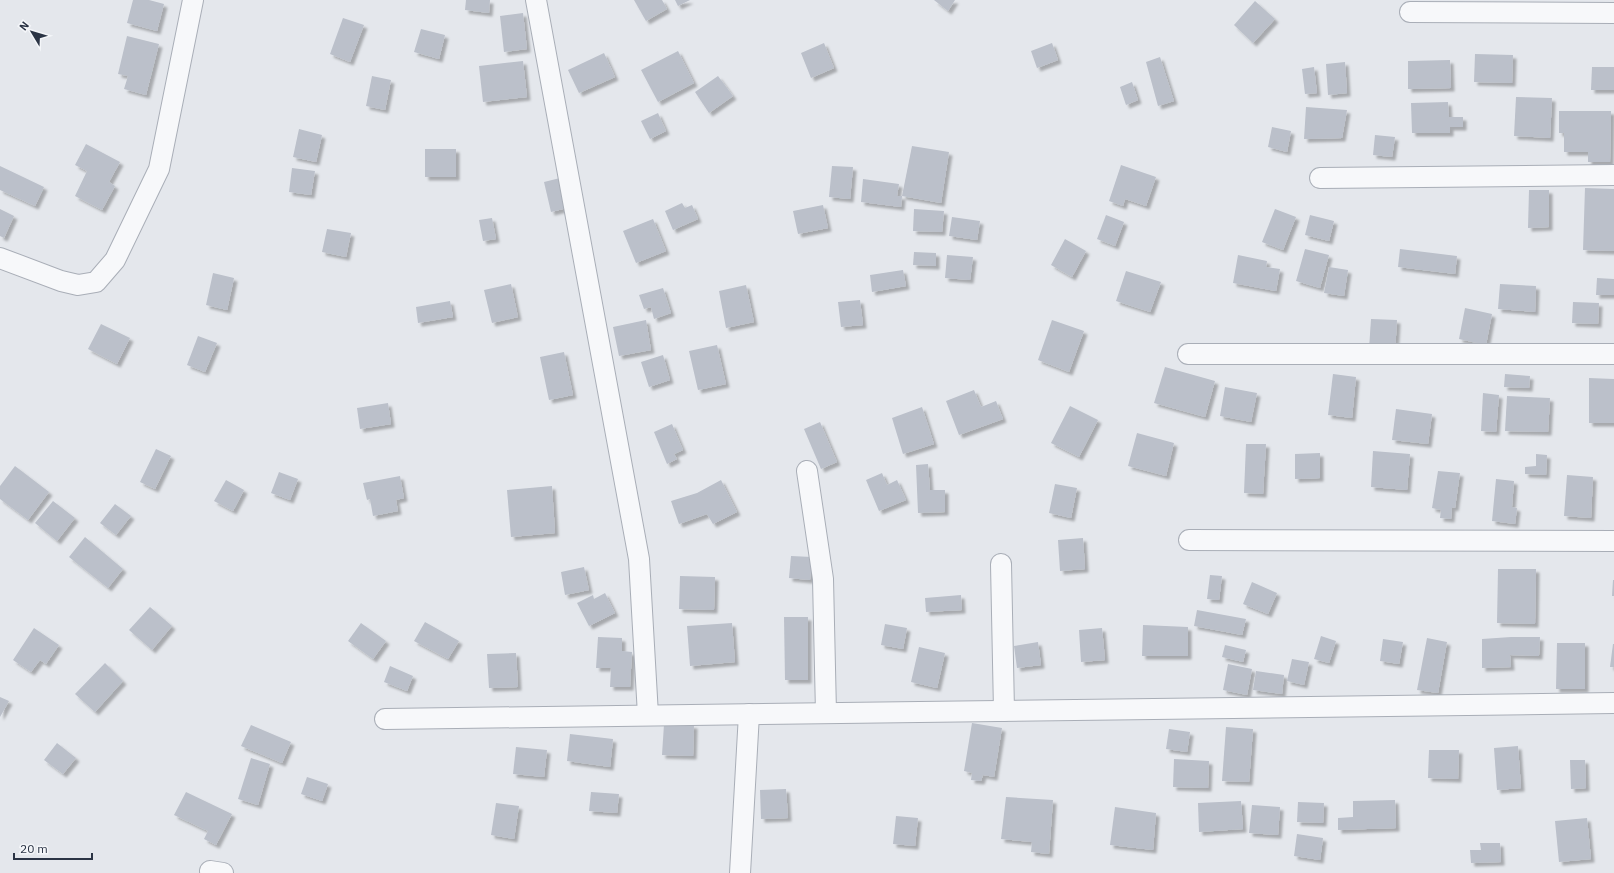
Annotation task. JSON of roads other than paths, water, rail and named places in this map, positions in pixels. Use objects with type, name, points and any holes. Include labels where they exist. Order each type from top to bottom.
[{"type":"street","points":[[0,258],[61,281],[78,285],[96,282],[115,260],[160,169],[193,0]]},
{"type":"street","points":[[536,0],[639,559],[648,715]]},
{"type":"street","points":[[1410,12],[1614,13]]},
{"type":"street","points":[[1320,178],[1614,175]]},
{"type":"street","points":[[1188,354],[1614,354]]},
{"type":"street","points":[[807,471],[823,578],[826,713]]},
{"type":"street","points":[[1189,540],[1614,541]]},
{"type":"street","points":[[1002,564],[1004,711]]},
{"type":"street","points":[[385,719],[1614,703]]},
{"type":"street","points":[[740,873],[749,714]]}]
